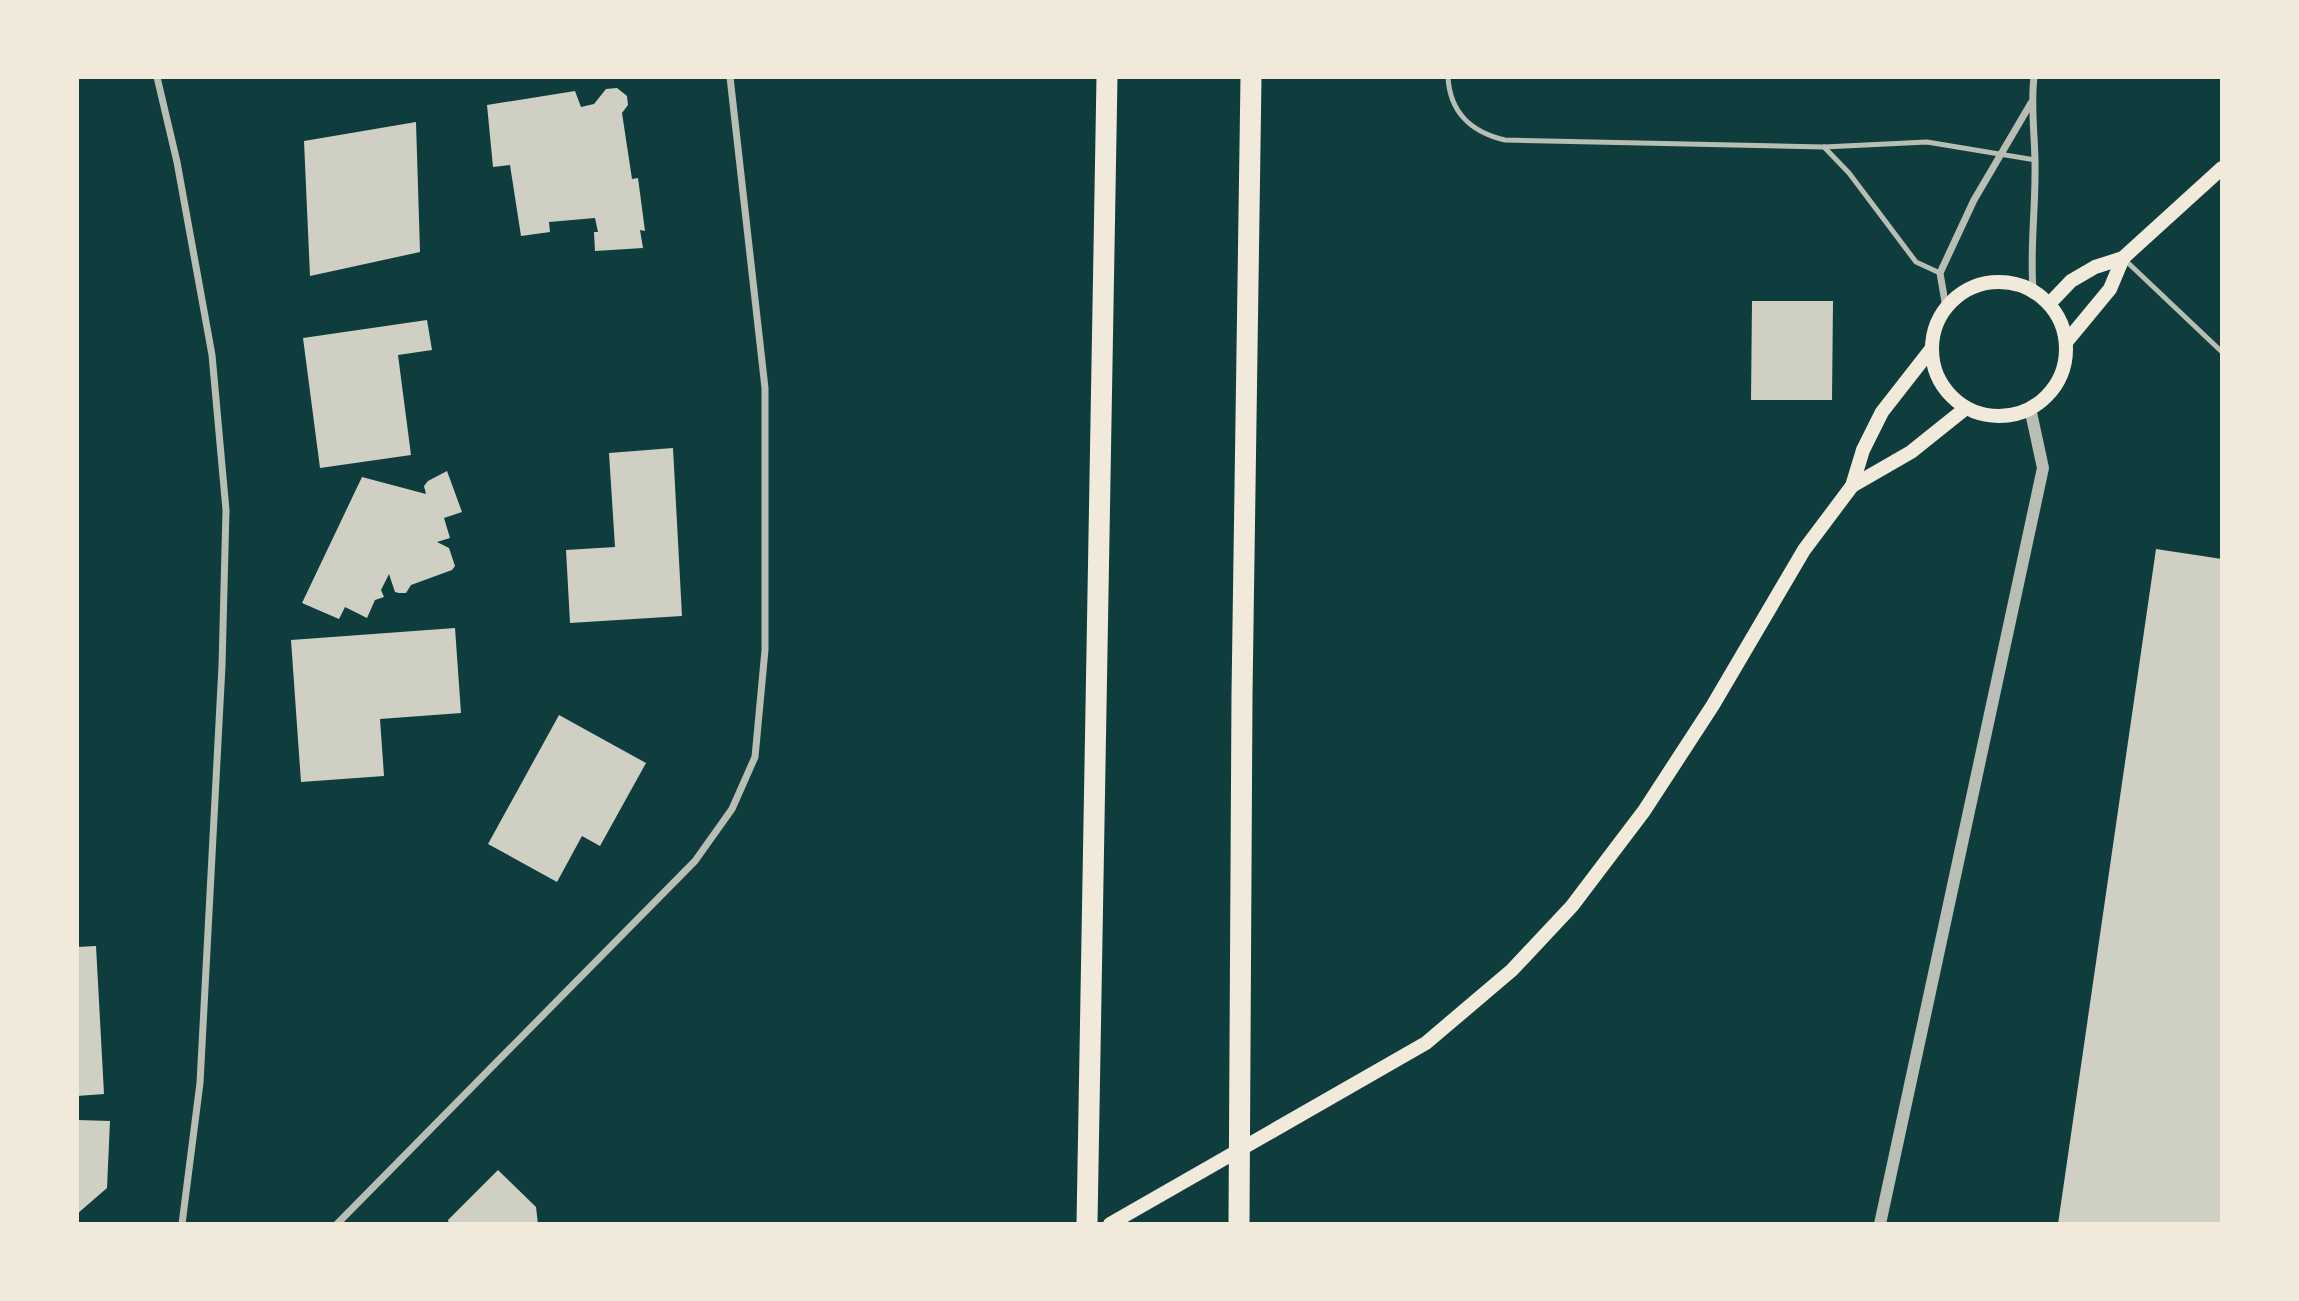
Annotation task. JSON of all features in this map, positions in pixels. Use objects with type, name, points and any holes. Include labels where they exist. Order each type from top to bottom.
[{"type":"highway","points":[[1087,1224],[1107,77]]},
{"type":"highway","points":[[1239,1224],[1242,694],[1251,77]]},
{"type":"main road","points":[[2050,303],[2071,281],[2095,267],[2123,258],[2222,168]]},
{"type":"main road","points":[[2067,341],[2110,289],[2123,258]]},
{"type":"main road","points":[[1996,281],[2015,282],[2033,289],[2050,303],[2061,321],[2067,341],[2067,358],[2058,380],[2043,400],[2030,408],[1998,416],[1966,408],[1952,397],[1941,383],[1932,348],[1936,327],[1946,308],[1959,294],[1996,281]]},
{"type":"main road","points":[[1110,1224],[1426,1043],[1513,970],[1572,906],[1644,811],[1719,695],[1804,550],[1852,486],[1863,450],[1882,412],[1932,348]]},
{"type":"main road","points":[[1852,486],[1911,452],[1966,408]]},
{"type":"street","points":[[157,77],[177,162],[212,355],[226,510],[222,666],[200,1083],[182,1224]]},
{"type":"street","points":[[337,1224],[695,861],[732,809],[755,757],[765,650],[765,388],[730,77]]},
{"type":"street","points":[[2033,289],[2031,256],[2035,160],[2031,103],[2034,77]]},
{"type":"street","points":[[1946,308],[1940,274],[1974,200],[2031,103]]},
{"type":"street","points":[[1880,1224],[2043,468],[2030,408]]},
{"type":"lane","points":[[1448,77],[1454,101],[1463,118],[1481,134],[1505,140],[1824,147],[1927,142],[2035,160]]},
{"type":"lane","points":[[1824,147],[1867,195],[1899,244],[1916,262],[1940,274]]},
{"type":"lane","points":[[2123,258],[2222,352]]},
{"type":"building","points":[[617,88],[627,96],[628,105],[622,113],[632,179],[638,178],[645,231],[640,230],[643,248],[595,251],[594,232],[598,232],[595,218],[549,222],[550,232],[521,236],[510,165],[493,167],[487,105],[575,91],[581,107],[594,104],[606,89]]},
{"type":"building","points":[[416,122],[420,252],[310,276],[304,141]]},
{"type":"building","points":[[1752,301],[1833,301],[1832,400],[1751,400]]},
{"type":"building","points":[[427,320],[432,350],[398,355],[411,455],[320,468],[303,338]]},
{"type":"building","points":[[673,448],[682,616],[570,623],[566,550],[615,547],[609,453]]},
{"type":"building","points":[[447,471],[462,512],[444,518],[450,538],[437,542],[449,548],[455,566],[452,570],[411,585],[406,593],[395,592],[389,574],[381,590],[384,597],[375,600],[367,618],[345,607],[339,619],[302,603],[362,477],[426,494],[424,486],[428,481]]},
{"type":"building","points":[[2156,549],[2222,559],[2222,1224],[2058,1224]]},
{"type":"building","points":[[455,628],[461,713],[380,719],[384,776],[301,782],[291,640]]},
{"type":"building","points":[[559,715],[646,763],[600,846],[582,836],[557,882],[488,844]]},
{"type":"building","points":[[96,946],[104,1094],[77,1096],[77,947]]},
{"type":"building","points":[[77,1120],[110,1121],[107,1188],[77,1214]]},
{"type":"building","points":[[498,1170],[536,1207],[538,1224],[449,1224],[448,1220]]}]
